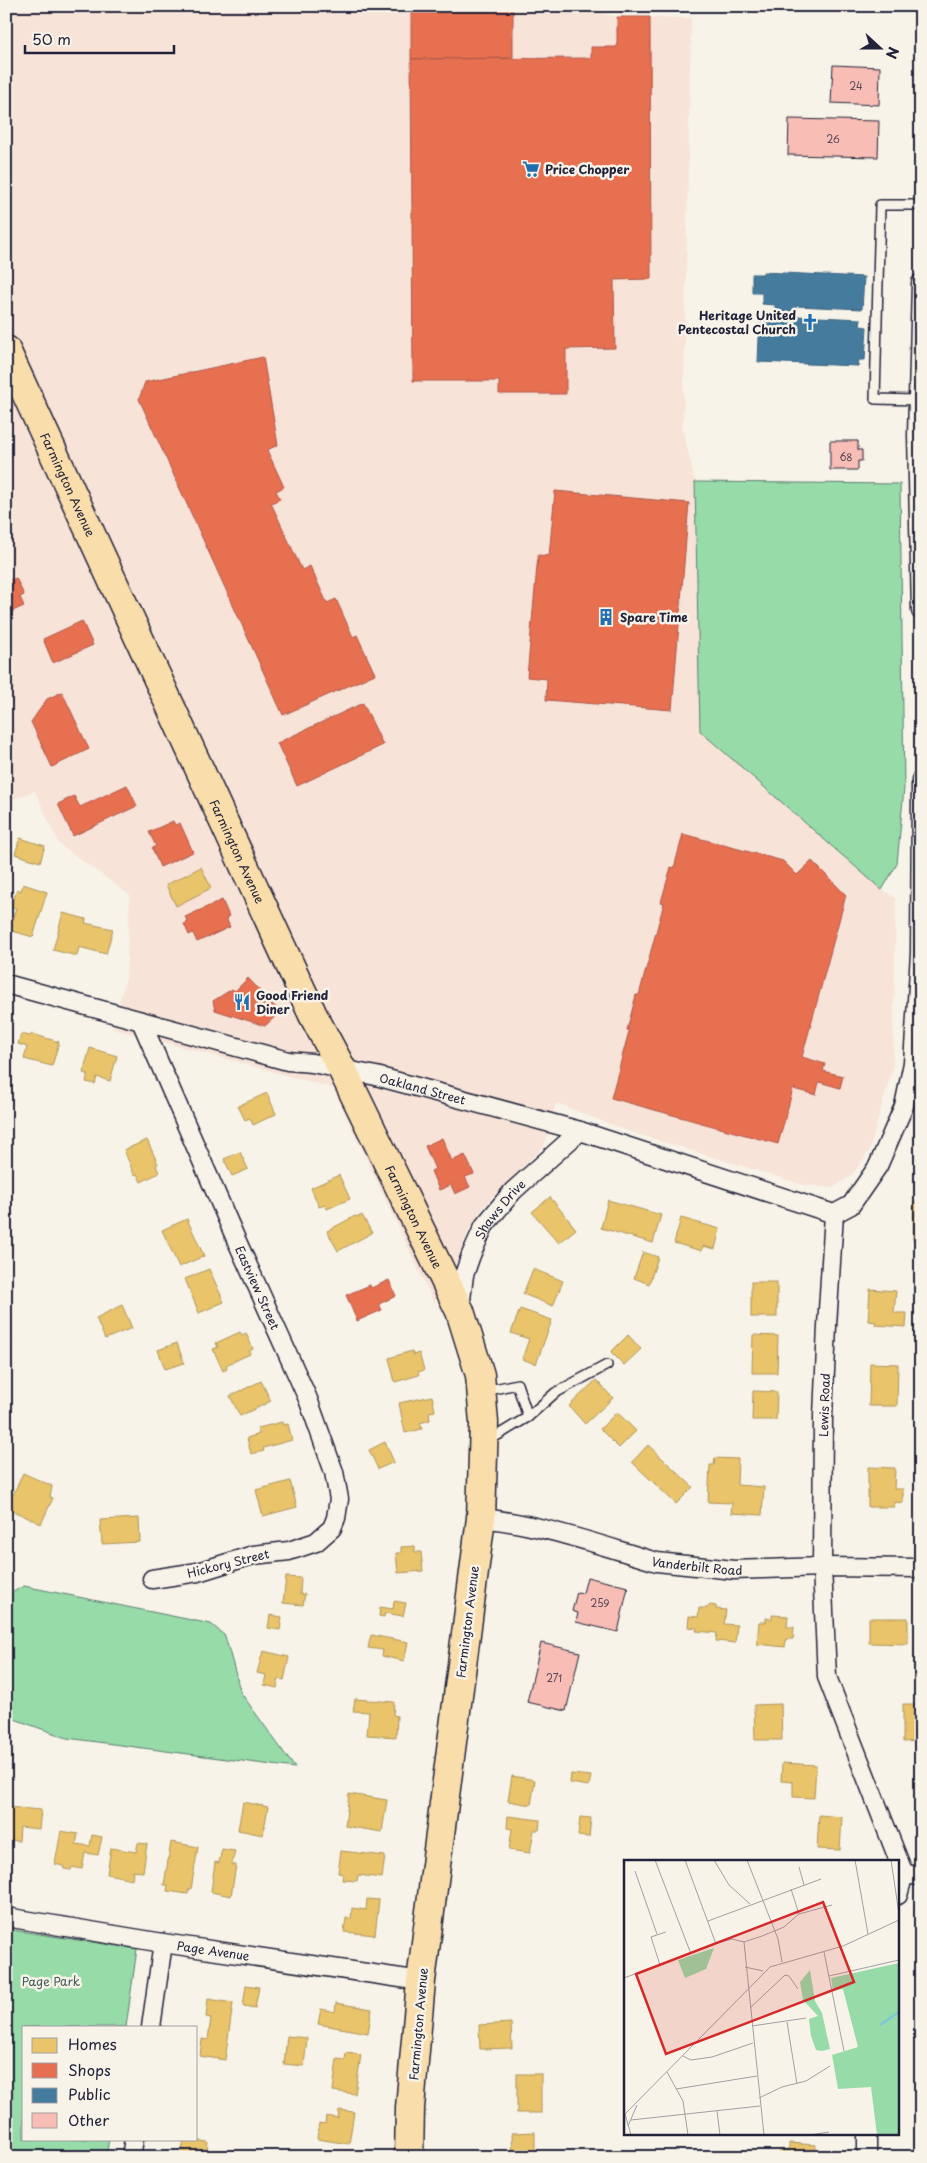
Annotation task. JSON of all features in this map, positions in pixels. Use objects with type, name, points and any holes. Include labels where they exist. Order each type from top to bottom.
[{"type":"highway","name":"Farmington Avenue","points":[[6,350],[309,1006],[342,1069],[460,1311],[480,1375],[484,1423],[481,1518],[421,1982],[410,2108],[409,2157]]},
{"type":"street","points":[[921,283],[918,400],[921,611]]},
{"type":"street","points":[[834,1214],[851,1205],[878,1166],[904,1106],[913,1063],[921,926],[921,780]]},
{"type":"street","name":"Oakland Street","points":[[6,984],[288,1061],[376,1076],[580,1131],[834,1214]]},
{"type":"street","name":"Eastview Street","points":[[141,1021],[308,1399],[334,1472],[339,1491],[336,1518],[332,1528],[316,1542],[304,1546]]},
{"type":"street","name":"Shaws Drive","points":[[460,1311],[464,1275],[484,1226],[513,1191],[580,1131]]},
{"type":"street","name":"Lewis Road","points":[[834,1214],[824,1407],[822,1568],[827,1677],[912,1875],[900,1891]]},
{"type":"street","name":"Vanderbilt Road","points":[[481,1518],[512,1521],[539,1527],[657,1562],[734,1570],[921,1568]]},
{"type":"street","name":"Hickory Street","points":[[152,1579],[198,1572],[262,1552],[289,1551],[304,1546]]},
{"type":"street","name":"Page Avenue","points":[[6,1917],[421,1982]]},
{"type":"street","points":[[150,2026],[163,1943]]},
{"type":"street","points":[[867,2136],[867,2157]]},
{"type":"street","points":[[131,2157],[134,2140]]},
{"type":"lane","points":[[918,400],[875,399],[880,205],[921,206]]},
{"type":"lane","points":[[484,1444],[528,1417],[555,1393],[607,1366]]},
{"type":"lane","points":[[481,1391],[517,1384],[528,1417]]},
{"type":"shaded area","points":[[6,6],[593,6],[605,14],[617,17],[691,18],[683,430],[695,482],[700,731],[882,890],[896,898],[893,1066],[869,1151],[852,1175],[833,1188],[804,1185],[625,1130],[556,1103],[544,1146],[485,1205],[468,1231],[458,1260],[434,1303],[333,1088],[112,1028],[126,978],[130,895],[59,844],[35,791],[6,802]]},
{"type":"green space","points":[[695,482],[900,484],[904,788],[897,864],[882,890],[700,731]]},
{"type":"green space","points":[[24,1586],[211,1624],[225,1636],[241,1693],[295,1768],[67,1738],[6,1716],[6,1596]]},
{"type":"green space","name":"Page Park","points":[[6,1929],[137,1949],[126,2026],[22,2026],[22,2140],[109,2140],[106,2157],[6,2157]]},
{"type":"building: Homes","points":[[20,838],[45,846],[40,862],[15,854]]},
{"type":"building: Homes","points":[[201,867],[211,888],[176,906],[166,885]]},
{"type":"building: Homes","points":[[23,884],[47,892],[33,937],[9,930],[16,908],[11,907],[17,889],[21,891]]},
{"type":"building: Homes","points":[[63,913],[86,919],[85,923],[113,929],[106,954],[79,947],[77,956],[53,950]]},
{"type":"building: Homes","points":[[21,1034],[30,1036],[32,1034],[59,1042],[52,1066],[24,1059],[27,1047],[18,1044]]},
{"type":"building: Homes","points":[[90,1048],[117,1056],[110,1081],[97,1077],[95,1084],[86,1082],[88,1074],[83,1073]]},
{"type":"building: Homes","points":[[267,1093],[276,1114],[253,1125],[250,1118],[245,1120],[238,1106]]},
{"type":"building: Homes","points":[[147,1140],[158,1164],[156,1165],[159,1173],[141,1182],[138,1175],[134,1174],[124,1150]]},
{"type":"building: Homes","points":[[240,1152],[248,1169],[232,1176],[224,1159]]},
{"type":"building: Homes","points":[[339,1175],[350,1199],[327,1209],[325,1205],[319,1207],[311,1188]]},
{"type":"building: Homes","points":[[550,1197],[576,1229],[559,1243],[532,1212]]},
{"type":"building: Homes","points":[[608,1200],[661,1215],[653,1243],[601,1228]]},
{"type":"building: Homes","points":[[914,1202],[921,1202],[921,1240],[913,1240]]},
{"type":"building: Homes","points":[[362,1215],[372,1233],[338,1251],[327,1231],[355,1216]]},
{"type":"building: Homes","points":[[681,1218],[720,1229],[715,1249],[703,1246],[702,1251],[674,1243]]},
{"type":"building: Homes","points":[[187,1219],[204,1256],[179,1267],[162,1230]]},
{"type":"building: Homes","points":[[643,1252],[658,1257],[649,1284],[634,1278]]},
{"type":"building: Homes","points":[[209,1269],[224,1302],[199,1313],[185,1279]]},
{"type":"building: Homes","points":[[533,1269],[563,1281],[553,1306],[523,1294]]},
{"type":"building: Homes","points":[[751,1282],[777,1282],[777,1317],[751,1317]]},
{"type":"building: Homes","points":[[870,1289],[896,1291],[894,1313],[907,1313],[906,1327],[875,1325],[876,1322],[868,1321]]},
{"type":"building: Homes","points":[[122,1305],[132,1328],[105,1339],[96,1318]]},
{"type":"building: Homes","points":[[520,1309],[552,1320],[536,1364],[522,1359],[529,1339],[511,1333]]},
{"type":"building: Homes","points":[[240,1332],[242,1335],[246,1333],[253,1349],[249,1351],[250,1354],[226,1365],[227,1369],[223,1371],[213,1349],[218,1347],[216,1343]]},
{"type":"building: Homes","points":[[628,1335],[641,1349],[624,1365],[611,1352]]},
{"type":"building: Homes","points":[[753,1335],[778,1336],[777,1373],[752,1373]]},
{"type":"building: Homes","points":[[6,1341],[12,1342],[7,1370],[6,1370]]},
{"type":"building: Homes","points":[[177,1343],[184,1363],[165,1369],[158,1350]]},
{"type":"building: Homes","points":[[412,1351],[413,1355],[419,1353],[424,1370],[418,1372],[419,1375],[395,1382],[389,1358]]},
{"type":"building: Homes","points":[[870,1363],[898,1364],[897,1406],[869,1406]]},
{"type":"building: Homes","points":[[596,1380],[613,1398],[585,1424],[569,1406]]},
{"type":"building: Homes","points":[[261,1381],[271,1401],[240,1416],[230,1396]]},
{"type":"building: Homes","points":[[753,1391],[777,1392],[776,1420],[752,1420]]},
{"type":"building: Homes","points":[[432,1396],[435,1411],[429,1412],[430,1420],[420,1423],[422,1429],[405,1433],[399,1403]]},
{"type":"building: Homes","points":[[617,1412],[636,1431],[619,1448],[600,1429]]},
{"type":"building: Homes","points":[[282,1422],[283,1425],[288,1424],[292,1440],[263,1448],[264,1451],[251,1454],[247,1438],[259,1434],[258,1428]]},
{"type":"building: Homes","points":[[385,1442],[394,1462],[378,1469],[369,1450]]},
{"type":"building: Homes","points":[[648,1445],[693,1487],[676,1504],[632,1462]]},
{"type":"building: Homes","points":[[715,1458],[738,1459],[737,1485],[764,1487],[762,1515],[731,1513],[732,1503],[708,1502],[710,1465],[714,1465]]},
{"type":"building: Homes","points":[[868,1467],[895,1468],[894,1489],[903,1489],[903,1503],[894,1502],[894,1507],[868,1507]]},
{"type":"building: Homes","points":[[23,1473],[52,1486],[50,1497],[53,1498],[41,1524],[7,1508]]},
{"type":"building: Homes","points":[[290,1481],[297,1507],[263,1516],[256,1490]]},
{"type":"building: Homes","points":[[139,1518],[140,1542],[102,1544],[100,1520]]},
{"type":"building: Homes","points":[[415,1546],[415,1552],[421,1552],[423,1571],[398,1573],[396,1553],[401,1553],[401,1547]]},
{"type":"building: Homes","points":[[286,1577],[301,1578],[300,1594],[305,1594],[303,1605],[283,1603]]},
{"type":"building: Homes","points":[[394,1601],[406,1603],[403,1616],[385,1613],[384,1617],[379,1616],[380,1607],[393,1609]]},
{"type":"building: Homes","points":[[710,1605],[716,1606],[716,1609],[726,1610],[724,1624],[737,1625],[735,1643],[716,1641],[717,1633],[696,1631],[697,1628],[688,1627],[689,1616],[698,1617],[699,1608],[707,1608]]},
{"type":"building: Homes","points":[[270,1615],[282,1617],[280,1630],[268,1628]]},
{"type":"building: Homes","points":[[772,1615],[788,1616],[787,1627],[794,1627],[793,1639],[786,1639],[785,1647],[757,1644],[759,1622],[766,1622],[766,1618],[772,1619]]},
{"type":"building: Homes","points":[[869,1618],[908,1618],[908,1644],[869,1643]]},
{"type":"building: Homes","points":[[371,1635],[408,1642],[404,1661],[382,1656],[383,1650],[368,1648]]},
{"type":"building: Homes","points":[[263,1651],[289,1657],[284,1680],[279,1679],[277,1688],[264,1685],[266,1675],[257,1673]]},
{"type":"building: Homes","points":[[355,1699],[394,1702],[393,1715],[397,1716],[396,1737],[367,1735],[369,1712],[353,1711]]},
{"type":"building: Homes","points":[[781,1704],[782,1740],[755,1740],[754,1705]]},
{"type":"building: Homes","points":[[903,1704],[921,1704],[921,1741],[903,1742]]},
{"type":"building: Homes","points":[[782,1763],[816,1765],[814,1798],[793,1797],[793,1782],[781,1781]]},
{"type":"building: Homes","points":[[571,1774],[591,1776],[589,1786],[570,1783]]},
{"type":"building: Homes","points":[[512,1776],[535,1780],[531,1805],[508,1801]]},
{"type":"building: Homes","points":[[349,1794],[387,1800],[382,1832],[345,1826]]},
{"type":"building: Homes","points":[[243,1802],[268,1807],[263,1835],[238,1830]]},
{"type":"building: Homes","points":[[6,1807],[41,1810],[39,1829],[20,1827],[19,1841],[6,1840]]},
{"type":"building: Homes","points":[[819,1815],[842,1817],[840,1850],[817,1849]]},
{"type":"building: Homes","points":[[508,1816],[540,1820],[539,1830],[534,1830],[530,1853],[509,1850],[512,1829],[507,1828]]},
{"type":"building: Homes","points":[[580,1817],[591,1818],[589,1837],[578,1836]]},
{"type":"building: Homes","points":[[61,1831],[78,1834],[76,1844],[90,1846],[92,1835],[102,1837],[98,1855],[85,1853],[82,1869],[72,1867],[71,1870],[64,1869],[63,1866],[55,1864]]},
{"type":"building: Homes","points":[[171,1842],[198,1847],[191,1889],[189,1889],[188,1894],[167,1891],[168,1885],[164,1885]]},
{"type":"building: Homes","points":[[138,1843],[147,1844],[143,1872],[133,1871],[132,1879],[107,1874],[111,1848],[136,1852]]},
{"type":"building: Homes","points":[[222,1849],[235,1851],[232,1865],[236,1865],[231,1896],[211,1892],[215,1862],[219,1863]]},
{"type":"building: Homes","points":[[341,1851],[385,1856],[382,1878],[358,1875],[357,1881],[342,1880],[343,1874],[338,1873]]},
{"type":"building: Homes","points":[[367,1899],[379,1900],[375,1935],[344,1932],[346,1918],[351,1919],[352,1908],[366,1910]]},
{"type":"building: Homes","points":[[246,1985],[259,1987],[255,2008],[243,2006]]},
{"type":"building: Homes","points":[[208,1999],[233,2003],[225,2060],[200,2056],[202,2039],[208,2040],[211,2018],[206,2017]]},
{"type":"building: Homes","points":[[336,2003],[372,2009],[368,2033],[318,2024],[321,2009],[335,2012]]},
{"type":"building: Homes","points":[[511,2023],[512,2048],[480,2049],[479,2025]]},
{"type":"building: Homes","points":[[287,2036],[307,2038],[304,2066],[284,2064]]},
{"type":"building: Homes","points":[[346,2053],[361,2055],[355,2094],[333,2091],[337,2059],[345,2060]]},
{"type":"building: Homes","points":[[517,2074],[541,2074],[541,2113],[517,2113]]},
{"type":"building: Homes","points":[[339,2110],[354,2112],[349,2144],[317,2139],[319,2123],[325,2124],[326,2116],[338,2118]]},
{"type":"building: Homes","points":[[915,2121],[921,2121],[921,2157],[915,2157]]},
{"type":"building: Homes","points":[[535,2132],[535,2157],[513,2157],[512,2133]]},
{"type":"building: Homes","points":[[184,2140],[208,2142],[206,2157],[181,2157]]},
{"type":"building: Homes","points":[[789,2143],[816,2145],[815,2157],[780,2157],[780,2150],[789,2150]]},
{"type":"building: Shops","points":[[411,6],[513,6],[513,58],[411,59]]},
{"type":"building: Shops","name":"Price Chopper","points":[[617,17],[650,17],[651,279],[614,280],[615,348],[566,349],[566,394],[499,394],[499,381],[413,381],[411,59],[591,58],[591,47],[617,47]]},
{"type":"building: Shops","points":[[263,357],[278,445],[267,450],[284,487],[276,491],[280,499],[271,503],[302,570],[310,566],[327,603],[336,599],[353,637],[357,635],[375,674],[283,715],[139,399],[145,382]]},
{"type":"building: Shops","name":"Spare Time","points":[[555,491],[689,503],[672,710],[546,700],[547,679],[527,677],[538,555],[549,556]]},
{"type":"building: Shops","points":[[6,571],[11,580],[16,578],[24,595],[20,597],[24,606],[6,614]]},
{"type":"building: Shops","points":[[82,621],[93,645],[53,663],[43,639]]},
{"type":"building: Shops","points":[[62,692],[89,749],[52,767],[31,722],[47,699]]},
{"type":"building: Shops","points":[[363,703],[383,745],[297,786],[277,743]]},
{"type":"building: Shops","points":[[127,785],[137,806],[73,836],[58,804],[74,796],[80,807]]},
{"type":"building: Shops","points":[[173,821],[175,825],[180,823],[193,852],[160,867],[152,848],[156,846],[149,832]]},
{"type":"building: Shops","points":[[683,834],[783,861],[797,875],[812,861],[846,895],[802,1057],[825,1064],[823,1071],[843,1076],[840,1088],[819,1082],[816,1095],[793,1089],[778,1144],[611,1098],[629,1031],[627,1030],[636,995],[639,995],[664,903],[661,902],[671,867],[674,868]]},
{"type":"building: Shops","points":[[222,900],[229,916],[226,918],[230,927],[197,942],[193,933],[189,935],[184,924],[188,922],[185,917]]},
{"type":"building: Shops","name":"Good Friend Diner","points":[[248,978],[280,1012],[265,1026],[215,1010],[213,1001],[232,989],[235,991]]},
{"type":"building: Shops","points":[[442,1138],[452,1161],[465,1155],[474,1174],[465,1177],[470,1187],[455,1194],[451,1185],[439,1190],[431,1171],[435,1169],[425,1146]]},
{"type":"building: Shops","points":[[389,1280],[396,1296],[379,1304],[382,1310],[357,1321],[346,1295],[370,1285],[371,1288]]},
{"type":"building: Public","name":"Heritage United Pentecostal Church","points":[[763,272],[864,277],[862,309],[796,306],[796,316],[861,319],[860,326],[867,327],[865,360],[859,360],[858,366],[758,362],[760,314],[788,315],[789,312],[775,312],[775,305],[762,304],[762,293],[752,293],[752,274],[763,274]]},
{"type":"building: Other","points":[[833,65],[880,67],[879,105],[831,103]]},
{"type":"building: Other","points":[[789,119],[879,121],[878,157],[788,155]]},
{"type":"building: Other","points":[[830,441],[858,441],[858,450],[862,450],[862,461],[858,461],[858,470],[830,470]]},
{"type":"building: Other","points":[[587,1577],[628,1587],[618,1632],[576,1622],[578,1613],[572,1611],[577,1592],[583,1593]]},
{"type":"building: Other","points":[[541,1643],[580,1652],[566,1711],[527,1702]]},
{"type":"place","name":"Price Chopper","points":[[531,169]]},
{"type":"place","name":"Heritage United Pentecostal Church","points":[[810,322]]},
{"type":"place","name":"Spare Time","points":[[606,617]]},
{"type":"place","name":"Good Friend Diner","points":[[242,1002]]}]
